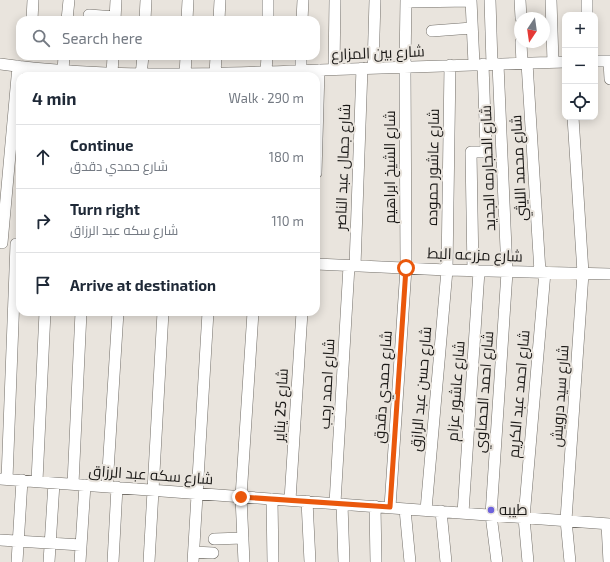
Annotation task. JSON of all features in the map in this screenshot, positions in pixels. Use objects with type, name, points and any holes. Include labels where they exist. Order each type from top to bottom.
[{"type":"street","points":[[32,16],[33,0]]},
{"type":"street","points":[[67,16],[69,0]]},
{"type":"street","points":[[115,16],[116,0]]},
{"type":"street","points":[[145,16],[146,0]]},
{"type":"street","points":[[187,16],[188,0]]},
{"type":"street","points":[[218,16],[220,0]]},
{"type":"street","points":[[268,0],[268,16]]},
{"type":"street","points":[[302,16],[303,0]]},
{"type":"street","points":[[334,69],[336,0]]},
{"type":"street","name":"شارع جمال عبد الناصر","points":[[352,266],[367,68],[375,0]]},
{"type":"street","points":[[487,64],[490,0]]},
{"type":"street","points":[[520,0],[521,12]]},
{"type":"street","points":[[551,0],[554,62]]},
{"type":"street","points":[[587,0],[587,12]]},
{"type":"street","points":[[406,1],[471,1],[472,28],[487,64]]},
{"type":"street","name":"شارع الشيخ ابراهيم","points":[[406,1],[406,268]]},
{"type":"street","points":[[89,15],[96,16]]},
{"type":"street","points":[[432,31],[472,28]]},
{"type":"street","name":"شارع محمد الليثي","points":[[522,48],[525,63],[542,272]]},
{"type":"street","points":[[57,72],[62,60]]},
{"type":"street","points":[[112,72],[113,60]]},
{"type":"street","points":[[141,72],[142,60]]},
{"type":"street","points":[[187,60],[191,72]]},
{"type":"street","points":[[215,72],[216,60]]},
{"type":"street","points":[[266,72],[267,60]]},
{"type":"street","points":[[301,60],[301,71]]},
{"type":"street","points":[[598,61],[609,61],[610,79]]},
{"type":"street","name":"شارع بين المزارع","points":[[294,72],[405,66],[562,62]]},
{"type":"street","name":"شارع بين المزارع","points":[[0,64],[25,63],[57,72]]},
{"type":"street","name":"شارع عاشور عزام","points":[[463,513],[476,271],[472,152],[485,152],[486,150],[487,64]]},
{"type":"street","name":"شارع الحجارمه الجديد","points":[[487,64],[507,272]]},
{"type":"street","name":"شارع عاشور حموده","points":[[447,270],[450,65]]},
{"type":"street","name":"شارع سيد درويش","points":[[570,562],[566,520],[583,273],[573,120]]},
{"type":"street","points":[[16,130],[1,242],[16,244]]},
{"type":"street","name":"شارع مزرعه البط","points":[[320,264],[476,271],[610,274]]},
{"type":"street","name":"شارع احمد رجب","points":[[344,562],[339,504],[352,266]]},
{"type":"street","name":"شارع حمدي دقدق","points":[[390,507],[406,268]]},
{"type":"street","name":"شارع حسن عبد الرازق","points":[[426,510],[447,270]]},
{"type":"street","name":"شارع احمد الحصاوي","points":[[496,562],[491,515],[507,272]]},
{"type":"street","name":"شارع احمد عبد الكريم","points":[[528,562],[524,518],[542,272]]},
{"type":"street","points":[[4,479],[16,278]]},
{"type":"street","points":[[37,481],[44,316]]},
{"type":"street","points":[[73,484],[81,316]]},
{"type":"street","points":[[113,562],[112,487],[118,316]]},
{"type":"street","points":[[149,562],[163,316]]},
{"type":"street","points":[[208,316],[193,557],[213,553]]},
{"type":"street","points":[[244,562],[241,497],[253,316]]},
{"type":"street","name":"شارع 25 يناير","points":[[290,500],[302,316]]},
{"type":"street","name":"شارع سكه عبد الرزاق","points":[[4,479],[608,524]]},
{"type":"street","points":[[17,562],[22,480]]},
{"type":"street","points":[[50,562],[54,483]]},
{"type":"street","points":[[80,562],[85,485]]},
{"type":"street","points":[[272,499],[273,562]]},
{"type":"street","points":[[307,501],[310,562]]},
{"type":"street","points":[[375,506],[376,562]]},
{"type":"street","points":[[406,509],[410,562]]},
{"type":"street","points":[[441,511],[446,562]]},
{"type":"street","points":[[608,524],[609,562]]},
{"type":"street","points":[[214,538],[243,538]]},
{"type":"street","points":[[0,540],[81,545]]},
{"type":"place","name":"طيبه","points":[[491,510]]},
{"type":"route","points":[[241,497],[390,507],[406,268]]}]
